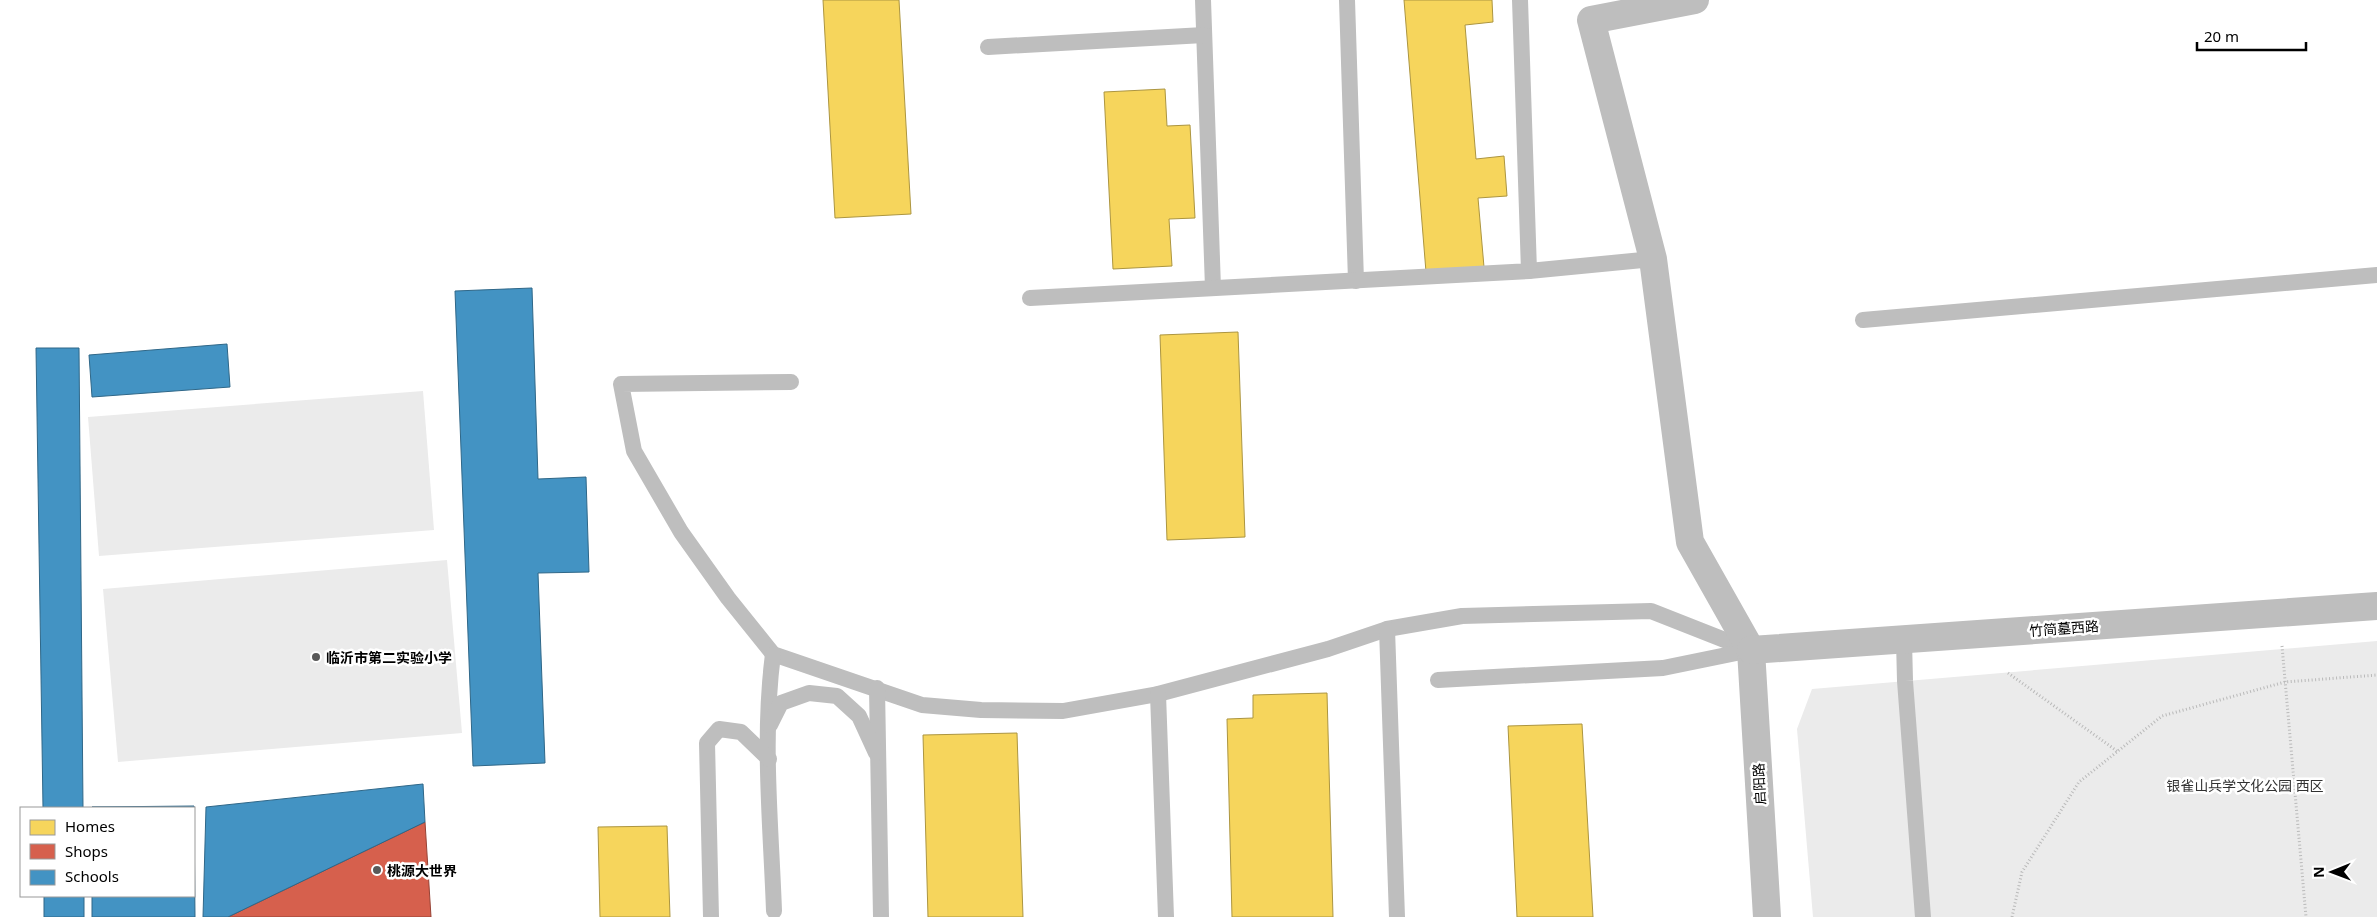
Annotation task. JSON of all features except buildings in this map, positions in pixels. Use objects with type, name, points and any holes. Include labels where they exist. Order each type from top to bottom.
[{"type":"street","points":[[1695,0],[1591,20],[1653,259],[1690,542],[1751,650]]},
{"type":"street","name":"竹简墓西路","points":[[1751,650],[2377,606]]},
{"type":"street","name":"启阳路","points":[[1751,650],[1767,917]]},
{"type":"lane","points":[[1203,0],[1213,288]]},
{"type":"lane","points":[[1347,0],[1356,281]]},
{"type":"lane","points":[[1520,0],[1529,272]]},
{"type":"lane","points":[[988,46],[1204,35]]},
{"type":"lane","points":[[1030,298],[1529,272],[1653,259]]},
{"type":"lane","points":[[1863,320],[2377,275]]},
{"type":"lane","points":[[791,382],[621,384],[634,451],[681,532],[728,598],[773,654],[922,704],[981,710],[1063,711],[1158,694],[1328,649],[1387,629],[1462,616],[1651,611],[1751,650]]},
{"type":"lane","points":[[1387,629],[1397,917]]},
{"type":"lane","points":[[1904,640],[1905,681],[1923,917]]},
{"type":"lane","points":[[1438,680],[1663,668],[1751,650]]},
{"type":"lane","points":[[773,654],[768,690],[768,730],[774,911]]},
{"type":"lane","points":[[877,688],[881,917]]},
{"type":"lane","points":[[768,730],[782,703],[809,693],[837,696],[859,716],[879,758]]},
{"type":"lane","points":[[1158,694],[1166,917]]},
{"type":"lane","points":[[711,917],[706,743],[719,728],[741,732],[769,759]]},
{"type":"path","points":[[2279,613],[2306,917]]},
{"type":"path","points":[[2008,673],[2117,751]]},
{"type":"path","points":[[2012,917],[2022,872],[2078,782],[2162,716],[2285,682],[2377,675]]},
{"type":"green space","points":[[423,391],[434,530],[99,556],[88,417]]},
{"type":"green space","points":[[447,560],[462,733],[118,762],[103,589]]},
{"type":"green space","name":"银雀山兵学文化公园 西区","points":[[2377,641],[2377,917],[1813,917],[1797,729],[1812,689]]},
{"type":"place","name":"临沂市第二实验小学","points":[[316,657]]},
{"type":"place","name":"桃源大世界","points":[[377,870]]}]
